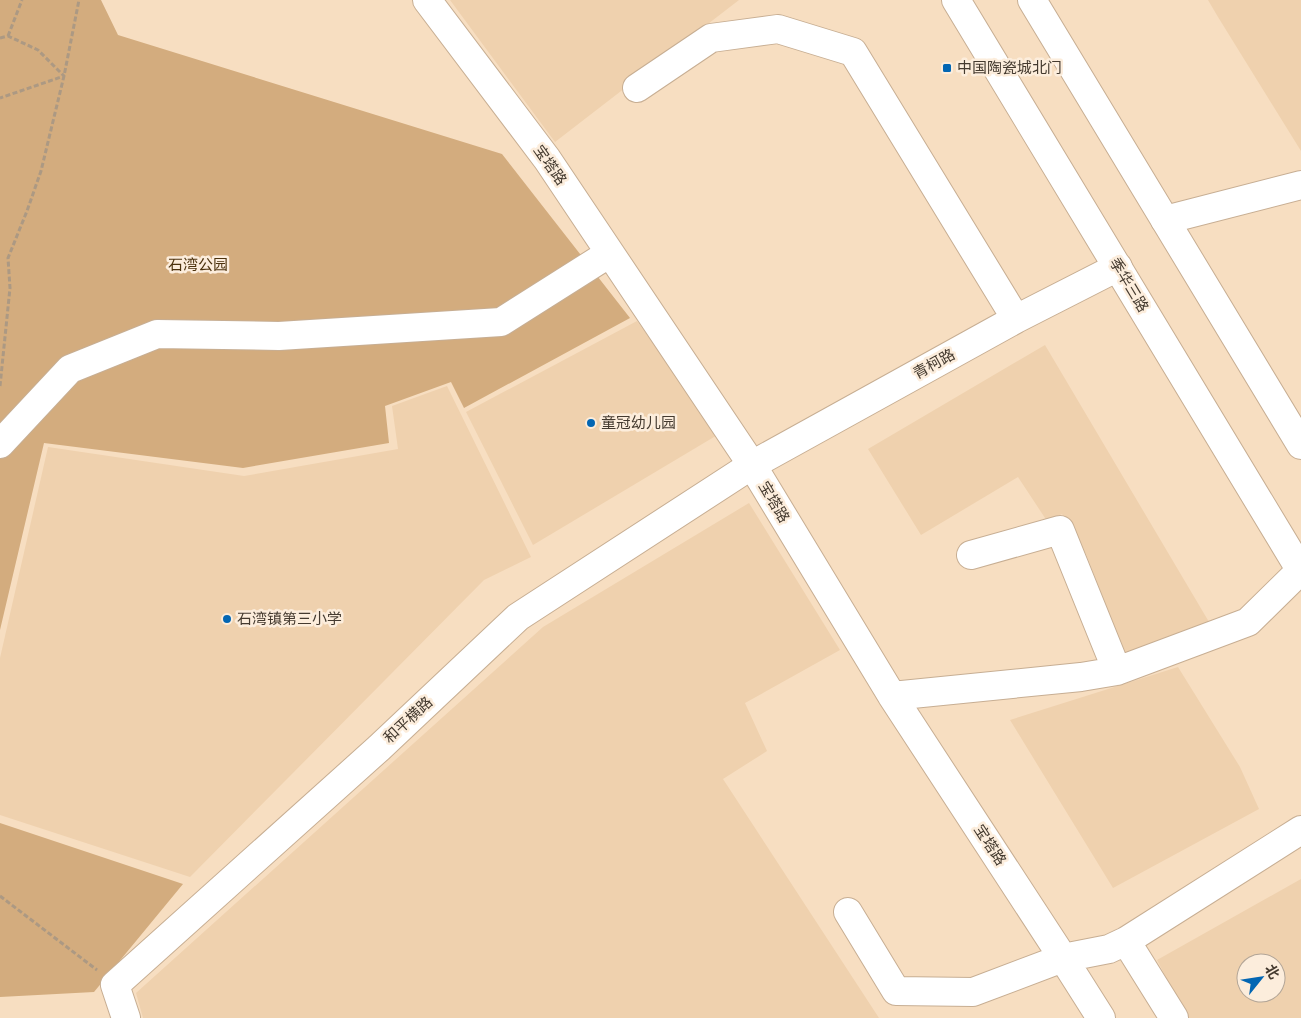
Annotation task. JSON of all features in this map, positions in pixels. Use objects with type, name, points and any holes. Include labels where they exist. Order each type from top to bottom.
[{"type":"street","name":"宝塔路","points":[[427,0],[547,159],[752,465],[892,696],[1100,1018]]},
{"type":"street","name":"季华三路","points":[[956,0],[1301,571]]},
{"type":"street","points":[[1032,0],[1301,445]]},
{"type":"street","points":[[638,88],[711,38],[778,29],[853,52],[1016,319]]},
{"type":"street","points":[[1165,220],[1301,185]]},
{"type":"street","points":[[0,444],[70,369],[157,334],[279,336],[501,322],[610,253]]},
{"type":"street","name":"青柯路","points":[[752,465],[1016,319],[1118,267]]},
{"type":"street","name":"和平横路","points":[[115,985],[379,748],[518,616],[752,465]]},
{"type":"street","points":[[971,554],[1060,530],[1117,671]]},
{"type":"street","points":[[892,696],[1081,678],[1117,671],[1248,622],[1301,571]]},
{"type":"street","points":[[848,912],[896,991],[973,992],[1063,958],[1109,949],[1126,941],[1301,830]]},
{"type":"street","points":[[1126,941],[1174,1018]]},
{"type":"street","points":[[115,985],[126,1018]]},
{"type":"path","points":[[8,36],[22,0]]},
{"type":"path","points":[[0,386],[10,288],[8,258],[41,171],[64,76],[79,0]]},
{"type":"path","points":[[0,38],[8,36],[38,50],[64,76]]},
{"type":"path","points":[[0,98],[64,76]]},
{"type":"path","points":[[0,896],[115,985]]},
{"type":"shaded area","points":[[450,0],[739,0],[555,142]]},
{"type":"shaded area","points":[[1208,0],[1301,0],[1301,151],[1218,17]]},
{"type":"shaded area","name":"童冠幼儿园","points":[[637,321],[719,434],[533,545],[466,412]]},
{"type":"shaded area","points":[[1045,345],[1212,627],[1127,660],[1086,554],[1062,514],[1047,521],[1018,477],[921,535],[868,449]]},
{"type":"shaded area","name":"石湾镇第三小学","points":[[447,386],[531,557],[484,580],[190,877],[0,815],[0,658],[48,447],[244,476],[398,449],[392,406]]},
{"type":"shaded area","points":[[749,503],[840,650],[745,703],[767,751],[723,779],[879,1018],[143,1018],[136,993],[543,627]]},
{"type":"shaded area","points":[[1178,667],[1240,767],[1259,809],[1113,888],[1010,720]]},
{"type":"shaded area","points":[[1301,879],[1301,1018],[1187,1018],[1157,960]]},
{"type":"green space","name":"石湾公园","points":[[0,0],[101,0],[118,35],[502,154],[630,318],[464,408],[451,382],[385,406],[389,443],[243,468],[44,443],[0,630]]},
{"type":"green space","points":[[0,823],[183,884],[94,992],[0,997]]},
{"type":"place","name":"中国陶瓷城北门","points":[[947,68]]},
{"type":"place","name":"童冠幼儿园","points":[[591,423]]},
{"type":"place","name":"石湾镇第三小学","points":[[227,619]]}]
